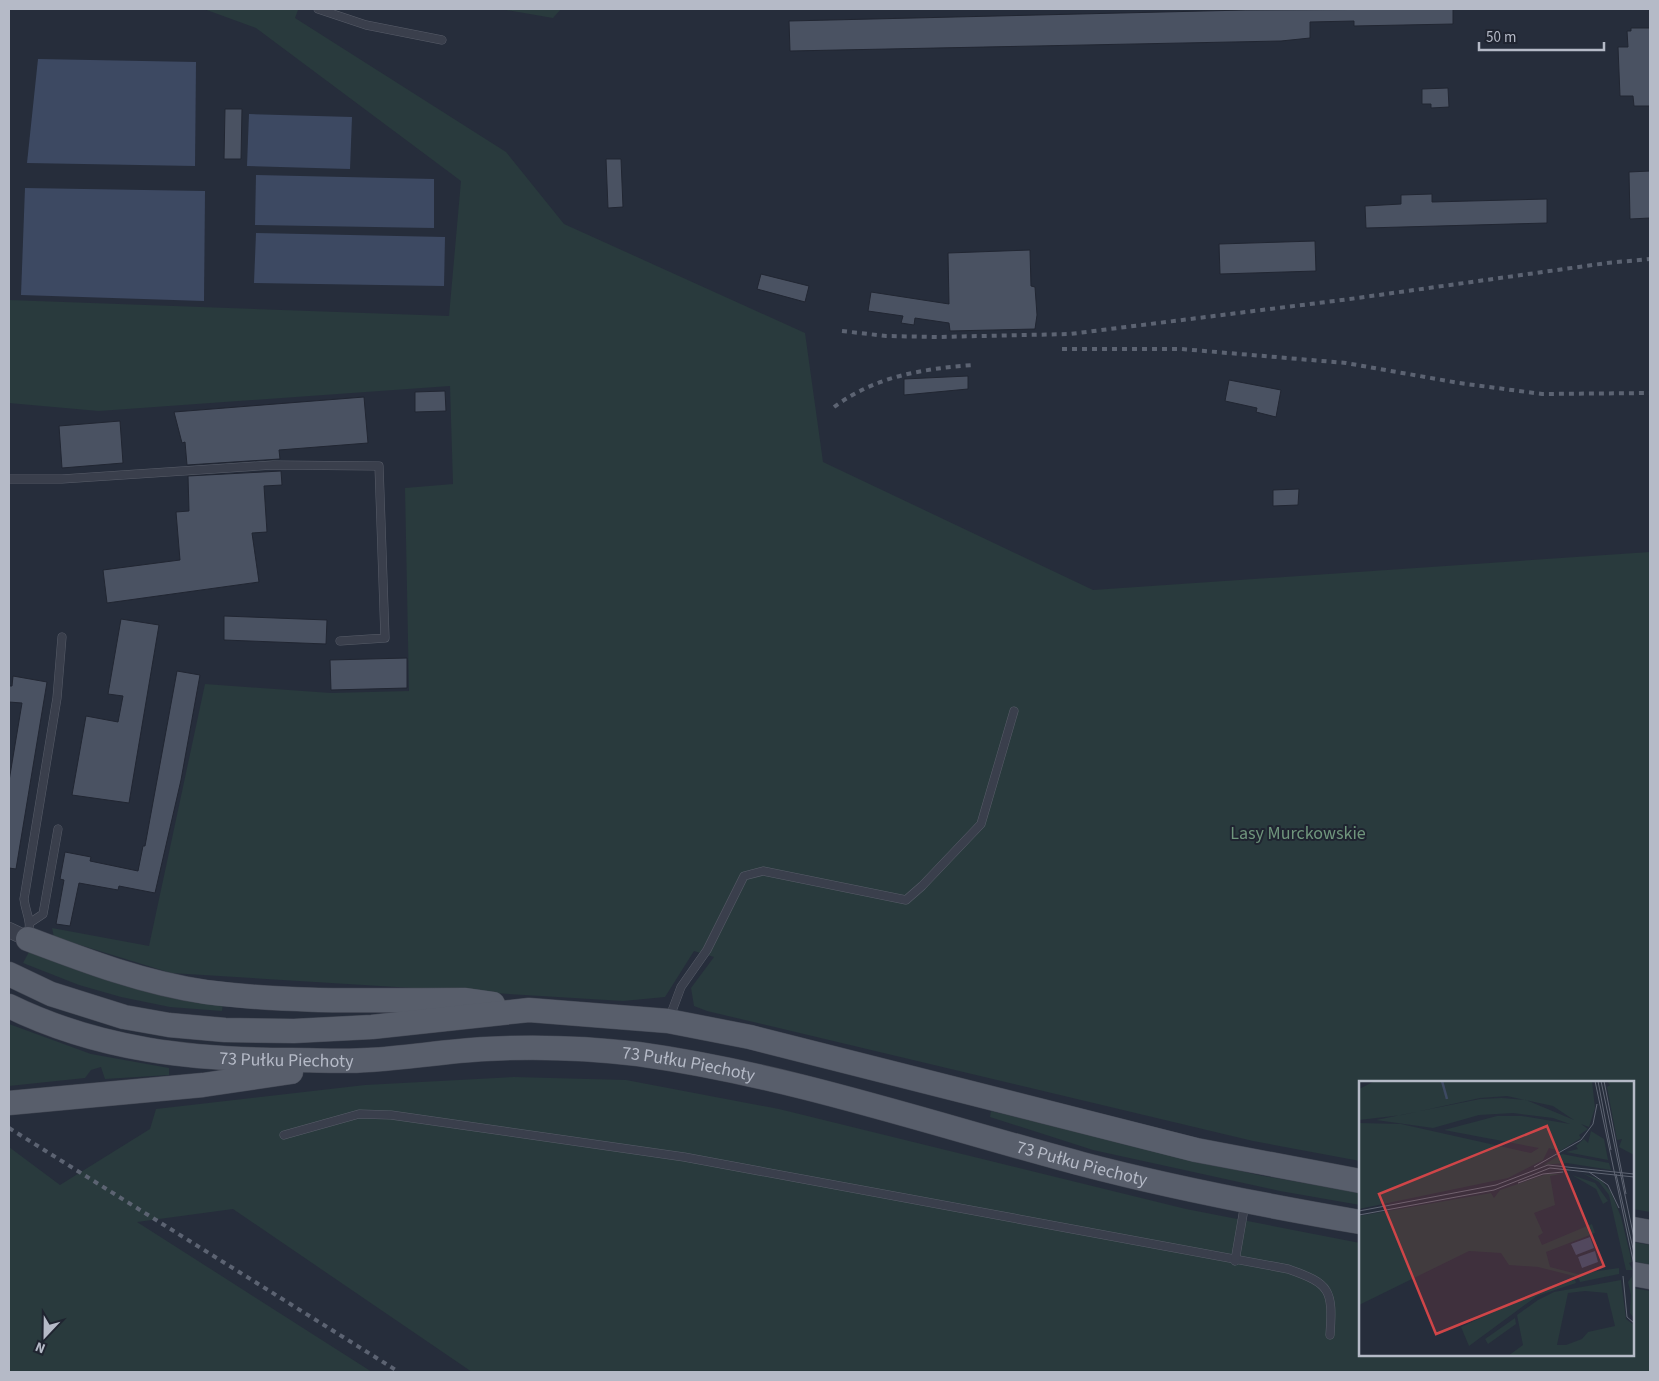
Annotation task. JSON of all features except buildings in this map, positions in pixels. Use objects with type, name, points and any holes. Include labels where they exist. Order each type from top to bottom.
[{"type":"main road","points":[[23,930],[113,970],[205,991],[264,998],[465,1000],[529,1010]]},
{"type":"main road","name":"73 Pułku Piechoty","points":[[9,974],[51,994],[115,1014],[169,1025],[225,1030],[294,1031],[372,1027],[529,1010],[668,1021],[750,1037],[1196,1150],[1359,1181]]},
{"type":"main road","name":"73 Pułku Piechoty","points":[[9,1006],[80,1035],[128,1048],[227,1060],[366,1060],[485,1049],[568,1047],[639,1055],[726,1070],[806,1089],[1087,1165],[1245,1200],[1359,1222]]},
{"type":"main road","points":[[9,1103],[203,1085],[366,1060]]},
{"type":"main road","points":[[1634,1229],[1650,1232]]},
{"type":"main road","points":[[1634,1274],[1650,1277]]},
{"type":"lane","points":[[318,9],[366,25],[442,40]]},
{"type":"lane","points":[[9,479],[62,479],[273,465],[379,466],[385,638],[340,641]]},
{"type":"lane","points":[[23,930],[24,899],[55,707],[62,637]]},
{"type":"lane","points":[[668,1021],[681,987],[707,950],[744,876],[763,872],[906,900],[922,886],[981,824],[1014,711]]},
{"type":"lane","points":[[23,930],[43,914],[58,829]]},
{"type":"lane","points":[[284,1135],[359,1114],[391,1115],[684,1157],[1288,1269],[1321,1283],[1332,1303],[1330,1335]]},
{"type":"lane","points":[[1235,1260],[1245,1200]]},
{"type":"green space","name":"Lasy Murckowskie","points":[[204,9],[298,10],[295,18],[506,152],[564,224],[805,333],[823,462],[1093,590],[1650,552],[1650,1212],[1634,1209],[1634,1081],[1359,1081],[1359,1161],[1253,1141],[707,1011],[694,1006],[691,988],[714,957],[694,951],[665,997],[623,1001],[171,973],[54,937],[52,928],[149,946],[205,684],[331,693],[409,691],[405,488],[453,484],[450,386],[99,411],[9,403],[9,300],[449,316],[461,181],[256,28]]},
{"type":"green space","points":[[500,9],[561,9],[553,18]]},
{"type":"green space","points":[[30,950],[223,1002],[222,1011],[170,1007],[121,997],[79,985],[23,963]]},
{"type":"green space","points":[[9,1024],[91,1054],[169,1068],[169,1075],[105,1079],[101,1067],[91,1070],[85,1078],[9,1086]]},
{"type":"green space","points":[[514,1077],[626,1080],[779,1109],[1186,1209],[1359,1243],[1359,1356],[1634,1356],[1634,1288],[1650,1291],[1650,1372],[472,1372],[233,1209],[137,1222],[372,1372],[9,1372],[9,1147],[60,1185],[150,1129],[156,1109],[365,1085]]},
{"type":"green space","points":[[991,1111],[1258,1175],[1359,1193],[1359,1205],[1280,1191],[1093,1150],[990,1117]]},
{"type":"green space","points":[[1634,1242],[1650,1245],[1650,1265],[1634,1261]]},
{"type":"water","points":[[38,59],[196,62],[195,166],[27,163]]},
{"type":"water","points":[[249,114],[352,117],[350,169],[247,166]]},
{"type":"water","points":[[256,175],[434,179],[434,228],[255,225]]},
{"type":"water","points":[[25,188],[205,191],[204,301],[21,295]]},
{"type":"water","points":[[256,233],[445,237],[444,286],[254,283]]},
{"type":"railway","points":[[842,331],[886,336],[938,337],[1070,334],[1350,299],[1607,263],[1650,259]]},
{"type":"railway","points":[[1062,349],[1181,349],[1346,363],[1459,383],[1542,394],[1650,393]]},
{"type":"railway","points":[[834,407],[850,396],[883,381],[918,372],[973,365]]},
{"type":"railway","points":[[9,1128],[399,1372]]}]
